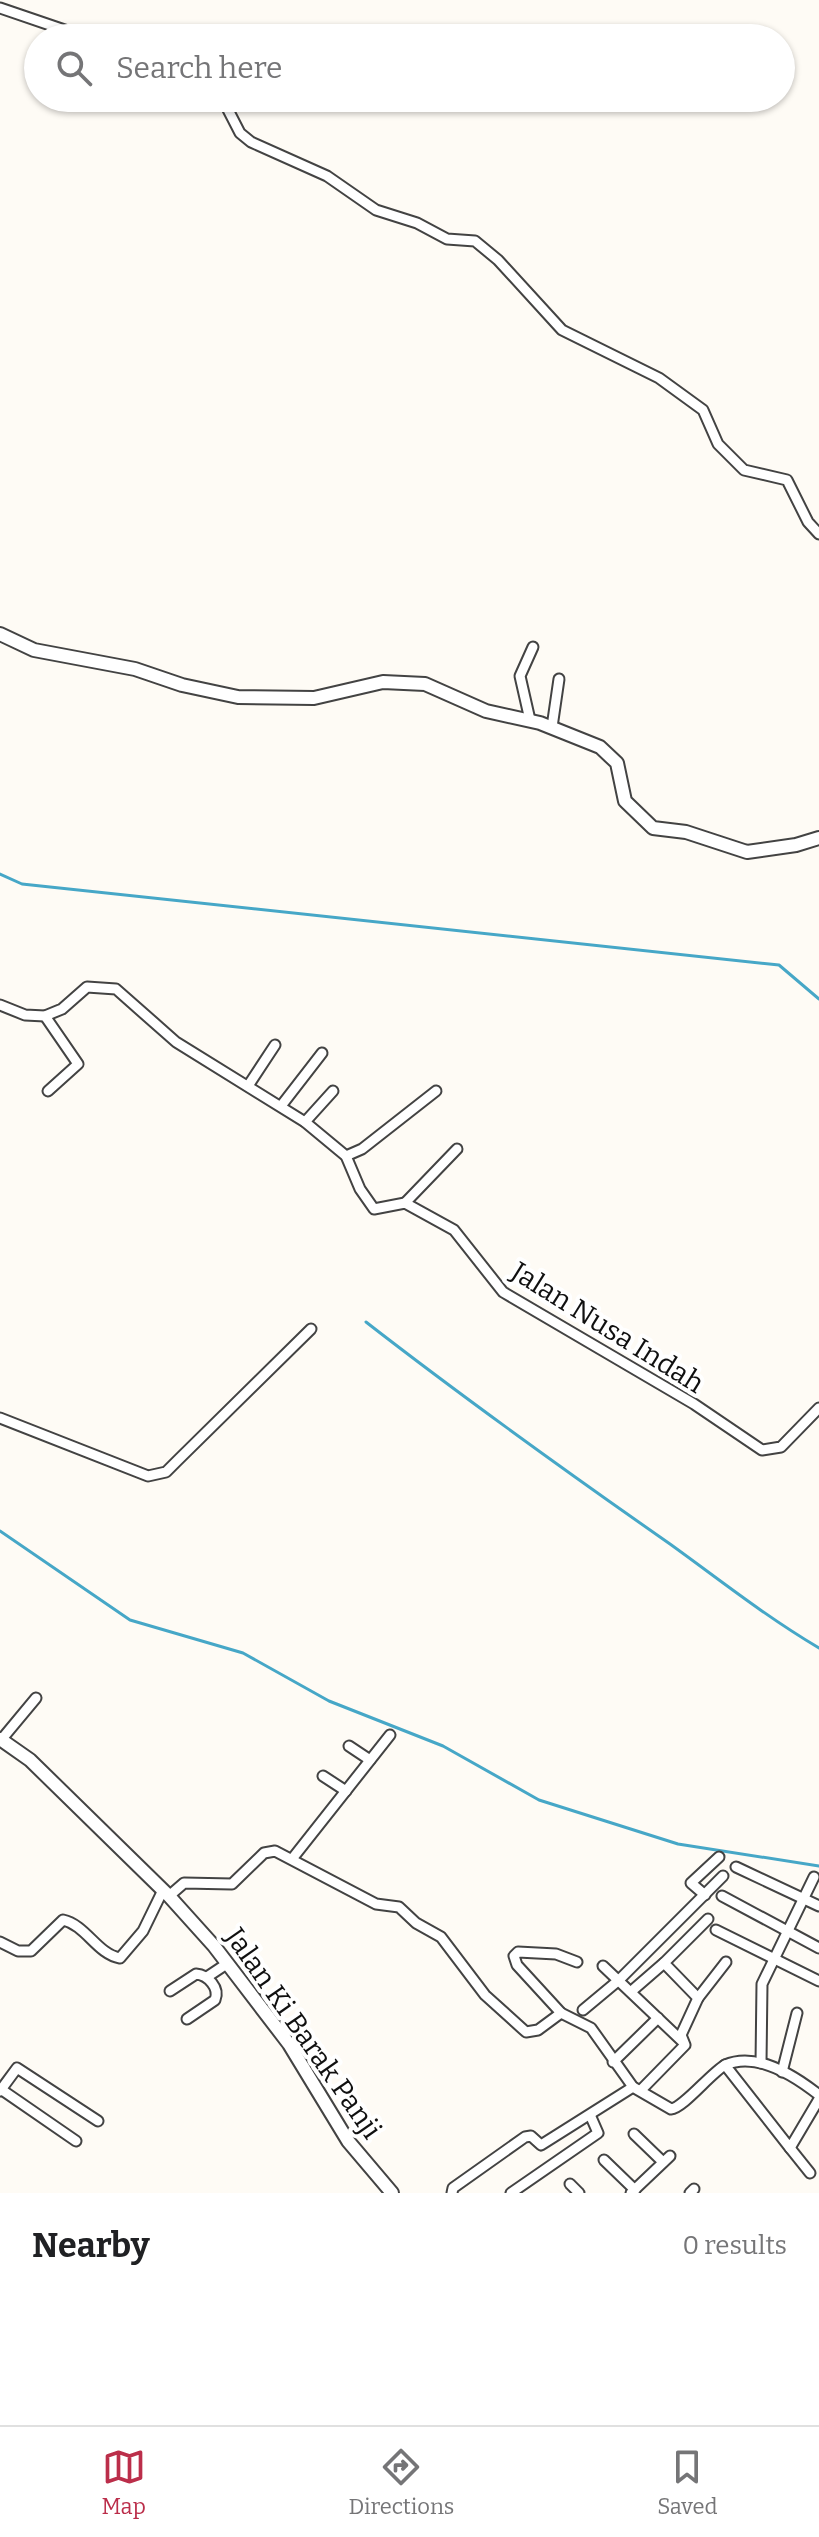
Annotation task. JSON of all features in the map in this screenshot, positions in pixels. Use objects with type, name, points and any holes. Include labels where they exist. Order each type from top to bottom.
[{"type":"street","points":[[0,8],[47,24]]},
{"type":"street","points":[[229,112],[240,133],[251,142],[327,176],[376,210],[417,223],[447,239],[475,241],[498,260],[562,330],[659,378],[703,410],[718,444],[744,470],[787,480],[808,522],[819,534]]},
{"type":"street","points":[[0,634],[34,650],[135,669],[220,694],[303,699],[340,694],[383,682],[413,682],[449,692],[486,711],[552,727],[611,755],[619,770],[622,797],[641,821],[653,828],[686,832],[747,852],[796,845],[819,838]]},
{"type":"street","points":[[530,720],[520,676],[533,647]]},
{"type":"street","points":[[552,727],[559,679]]},
{"type":"street","name":"Jalan Nusa Indah","points":[[45,1016],[62,1009],[87,987],[116,989],[176,1042],[305,1122],[346,1156],[360,1189],[374,1209],[405,1203],[463,1236],[486,1273],[503,1292],[694,1404],[754,1446],[768,1451],[781,1447],[819,1408]]},
{"type":"street","points":[[0,1005],[25,1015],[45,1016],[78,1064],[48,1091]]},
{"type":"street","points":[[248,1086],[275,1045]]},
{"type":"street","points":[[281,1106],[322,1053]]},
{"type":"street","points":[[305,1122],[333,1091]]},
{"type":"street","points":[[346,1156],[362,1149],[436,1091]]},
{"type":"street","points":[[405,1203],[457,1149]]},
{"type":"street","points":[[0,1418],[114,1464],[156,1476],[172,1466],[311,1329]]},
{"type":"street","points":[[0,1740],[36,1698]]},
{"type":"street","points":[[292,1859],[390,1735]]},
{"type":"street","name":"Jalan Ki Barak Panji","points":[[0,1740],[30,1760],[166,1893],[228,1963],[289,2044],[348,2141],[392,2193]]},
{"type":"street","points":[[349,1746],[370,1760]]},
{"type":"street","points":[[323,1776],[346,1791]]},
{"type":"street","points":[[0,1942],[18,1951],[31,1951],[56,1923],[69,1920],[106,1952],[120,1958],[143,1931],[166,1893],[184,1883],[232,1884],[271,1850],[376,1904],[399,1907],[416,1923],[441,1937],[485,1995],[526,2032],[538,2030],[561,2013]]},
{"type":"street","points":[[705,1895],[691,1883],[719,1857]]},
{"type":"street","points":[[736,1867],[819,1906]]},
{"type":"street","points":[[583,2010],[619,1980],[723,1876]]},
{"type":"street","points":[[761,2063],[760,1994],[772,1960],[814,1877]]},
{"type":"street","points":[[722,1896],[819,1948]]},
{"type":"street","points":[[634,1989],[708,1919]]},
{"type":"street","points":[[716,1930],[819,1981]]},
{"type":"street","points":[[577,1962],[536,1951],[518,1952],[514,1956],[517,1965],[561,2013],[591,2028],[613,2062],[637,2088],[676,2110],[725,2065],[745,2060],[782,2072],[816,2095]]},
{"type":"street","points":[[685,2045],[681,2035],[684,2025],[712,1976],[726,1962]]},
{"type":"street","points":[[170,1991],[189,1977],[207,1977],[228,1963]]},
{"type":"street","points":[[664,1963],[698,1998]]},
{"type":"street","points":[[603,1966],[685,2045]]},
{"type":"street","points":[[187,2019],[217,1995],[207,1977]]},
{"type":"street","points":[[782,2072],[797,2013]]},
{"type":"street","points":[[613,2062],[658,2018]]},
{"type":"street","points":[[452,2193],[453,2188],[525,2137],[531,2136],[541,2145],[584,2116],[591,2117],[637,2088],[685,2045]]},
{"type":"street","points":[[725,2065],[810,2173]]},
{"type":"street","points":[[76,2141],[1,2091],[17,2068],[98,2121]]},
{"type":"street","points":[[790,2148],[816,2095],[819,2079]]},
{"type":"street","points":[[511,2193],[598,2133],[591,2117]]},
{"type":"street","points":[[604,2160],[633,2192],[666,2159],[634,2134]]},
{"type":"street","points":[[570,2184],[579,2193]]},
{"type":"waterway","points":[[0,874],[22,884],[779,965],[819,999]]},
{"type":"waterway","points":[[366,1322],[761,1611],[819,1648]]},
{"type":"waterway","points":[[0,1531],[130,1620],[243,1653],[329,1701],[443,1746],[539,1800],[678,1844],[819,1866]]}]
